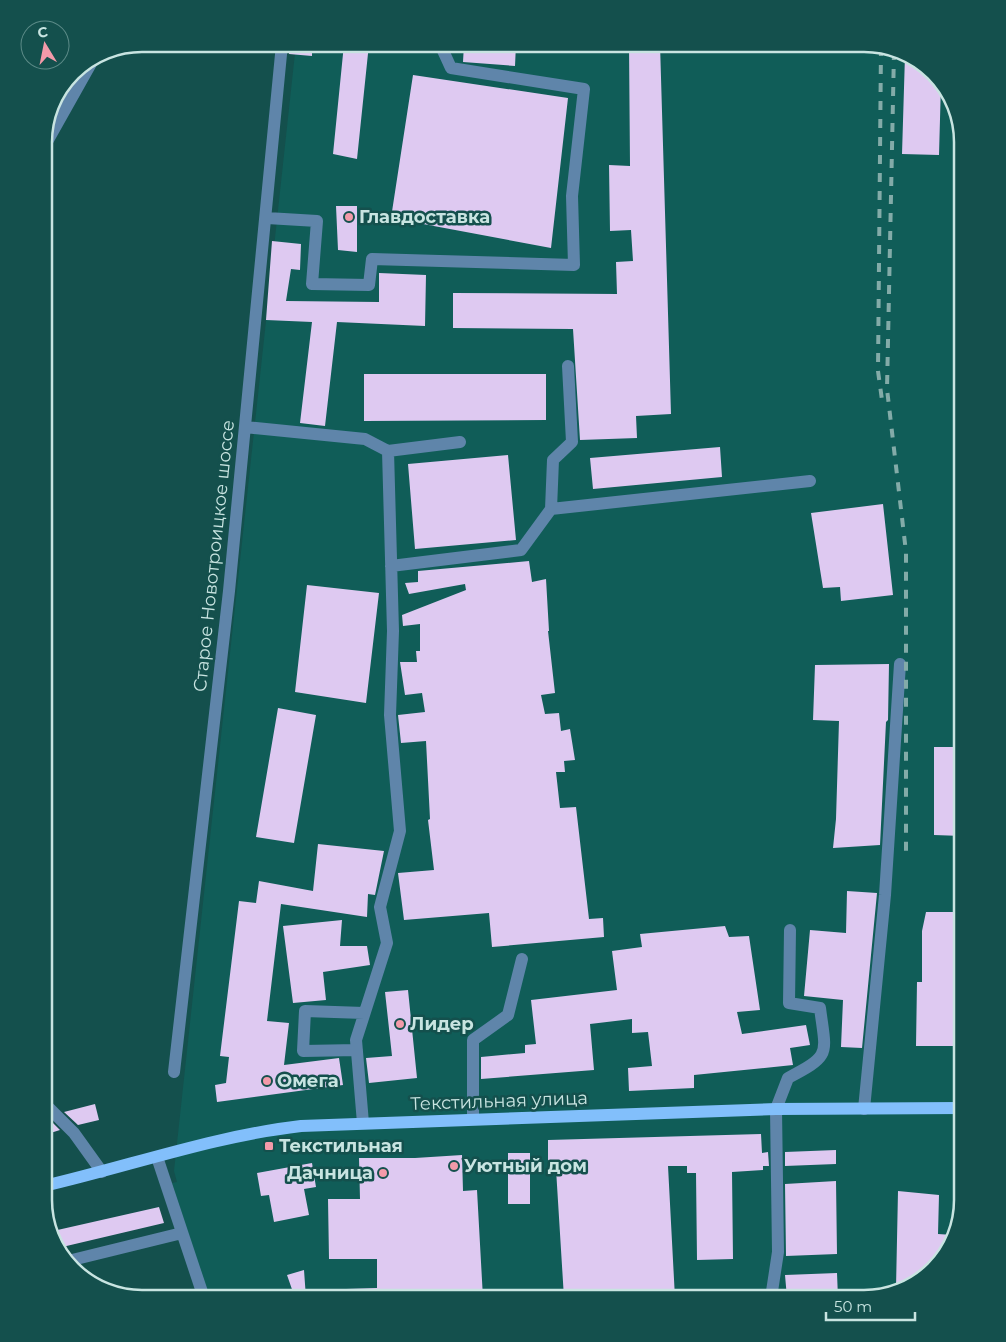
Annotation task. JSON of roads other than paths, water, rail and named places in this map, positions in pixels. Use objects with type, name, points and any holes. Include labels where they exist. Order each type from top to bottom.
[{"type":"main road","name":"Текстильная улица","points":[[52,1184],[220,1139],[266,1130],[363,1123],[776,1109],[954,1108]]},
{"type":"street","name":"Старое Новотроицкое шоссе","points":[[174,1072],[229,591],[267,218],[281,52]]},
{"type":"street","points":[[267,218],[317,221],[312,284],[369,285],[372,259],[574,265],[572,196],[584,89],[451,68],[444,52]]},
{"type":"street","points":[[54,129],[85,73]]},
{"type":"street","points":[[391,566],[521,550],[551,509],[553,460],[572,442],[568,366]]},
{"type":"street","points":[[245,427],[365,439],[388,451],[460,442]]},
{"type":"street","points":[[363,1123],[356,1040],[387,943],[380,908],[400,831],[390,715],[393,631],[388,451]]},
{"type":"street","points":[[551,509],[810,481]]},
{"type":"street","points":[[864,1110],[884,895],[900,664]]},
{"type":"street","points":[[772,1290],[778,1252],[776,1109],[788,1078],[817,1063],[825,1048],[820,1008],[789,1003],[790,930]]},
{"type":"street","points":[[473,1119],[473,1040],[508,1015],[522,959]]},
{"type":"street","points":[[357,1050],[304,1051],[305,1011],[364,1013]]},
{"type":"street","points":[[52,1111],[74,1133],[102,1172]]},
{"type":"street","points":[[157,1157],[200,1290]]},
{"type":"street","points":[[76,1259],[182,1233]]},
{"type":"railway","points":[[881,54],[878,371],[882,400]]},
{"type":"railway","points":[[894,58],[887,389],[906,552],[906,851]]},
{"type":"place","name":"Главдоставка","points":[[349,217]]},
{"type":"place","name":"Лидер","points":[[400,1024]]},
{"type":"place","name":"Омега","points":[[267,1081]]},
{"type":"place","name":"Текстильная","points":[[269,1146]]},
{"type":"place","name":"Уютный дом","points":[[454,1166]]},
{"type":"place","name":"Дачница","points":[[383,1173]]}]
